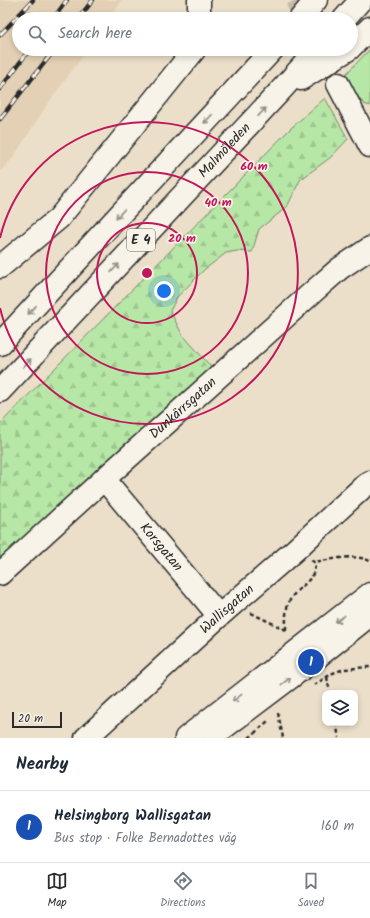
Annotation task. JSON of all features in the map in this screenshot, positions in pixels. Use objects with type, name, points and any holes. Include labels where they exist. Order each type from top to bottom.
[{"type":"main road","points":[[199,0],[199,12]]},
{"type":"main road","points":[[298,12],[305,0]]},
{"type":"main road","points":[[306,12],[316,0]]},
{"type":"main road","points":[[350,12],[361,0]]},
{"type":"main road","points":[[358,40],[370,28]]},
{"type":"main road","points":[[0,267],[59,218],[189,56]]},
{"type":"main road","name":"E 4","points":[[0,344],[267,56]]},
{"type":"main road","name":"Malmöleden","points":[[0,391],[312,56]]},
{"type":"main road","points":[[282,89],[337,56]]},
{"type":"main road","points":[[338,84],[370,146]]},
{"type":"main road","points":[[348,103],[359,113],[370,118]]},
{"type":"main road","name":"Dunkärrsgatan","points":[[0,574],[319,287],[340,269],[370,248]]},
{"type":"main road","name":"Korsgatan","points":[[104,479],[226,610]]},
{"type":"main road","name":"Wallisgatan","points":[[86,738],[226,610],[370,482]]},
{"type":"main road","points":[[186,738],[370,594]]},
{"type":"main road","points":[[210,738],[311,662],[370,615]]},
{"type":"path","points":[[295,550],[314,562],[353,557],[370,561]]},
{"type":"path","points":[[288,633],[286,630],[286,617],[289,601],[297,590],[314,573],[314,562]]},
{"type":"path","points":[[226,610],[286,630]]},
{"type":"path","points":[[309,687],[318,684],[333,673],[344,669],[370,667]]},
{"type":"path","points":[[327,677],[329,690]]},
{"type":"path","points":[[249,738],[283,709]]},
{"type":"path","points":[[278,713],[283,738]]},
{"type":"path","points":[[337,726],[339,738]]},
{"type":"shaded area","points":[[0,0],[123,0],[114,12],[12,12],[12,56],[83,56],[47,105],[13,158],[0,172]]},
{"type":"green space","points":[[370,49],[370,106],[364,104],[343,77]]},
{"type":"green space","points":[[325,98],[348,139],[331,157],[300,180],[287,207],[259,229],[252,252],[237,251],[226,253],[205,269],[177,297],[170,311],[182,334],[212,368],[0,563],[0,424],[291,128]]},
{"type":"tunnel","points":[[296,0],[302,12]]},
{"type":"railway","points":[[22,12],[33,0]]},
{"type":"railway","points":[[58,12],[67,0]]},
{"type":"railway","points":[[84,12],[93,0]]},
{"type":"railway","points":[[0,35],[12,22]]},
{"type":"railway","points":[[0,89],[25,56]]},
{"type":"railway","points":[[0,119],[50,56]]},
{"type":"place","name":"Helsingborg Wallisgatan","points":[[311,662]]}]
